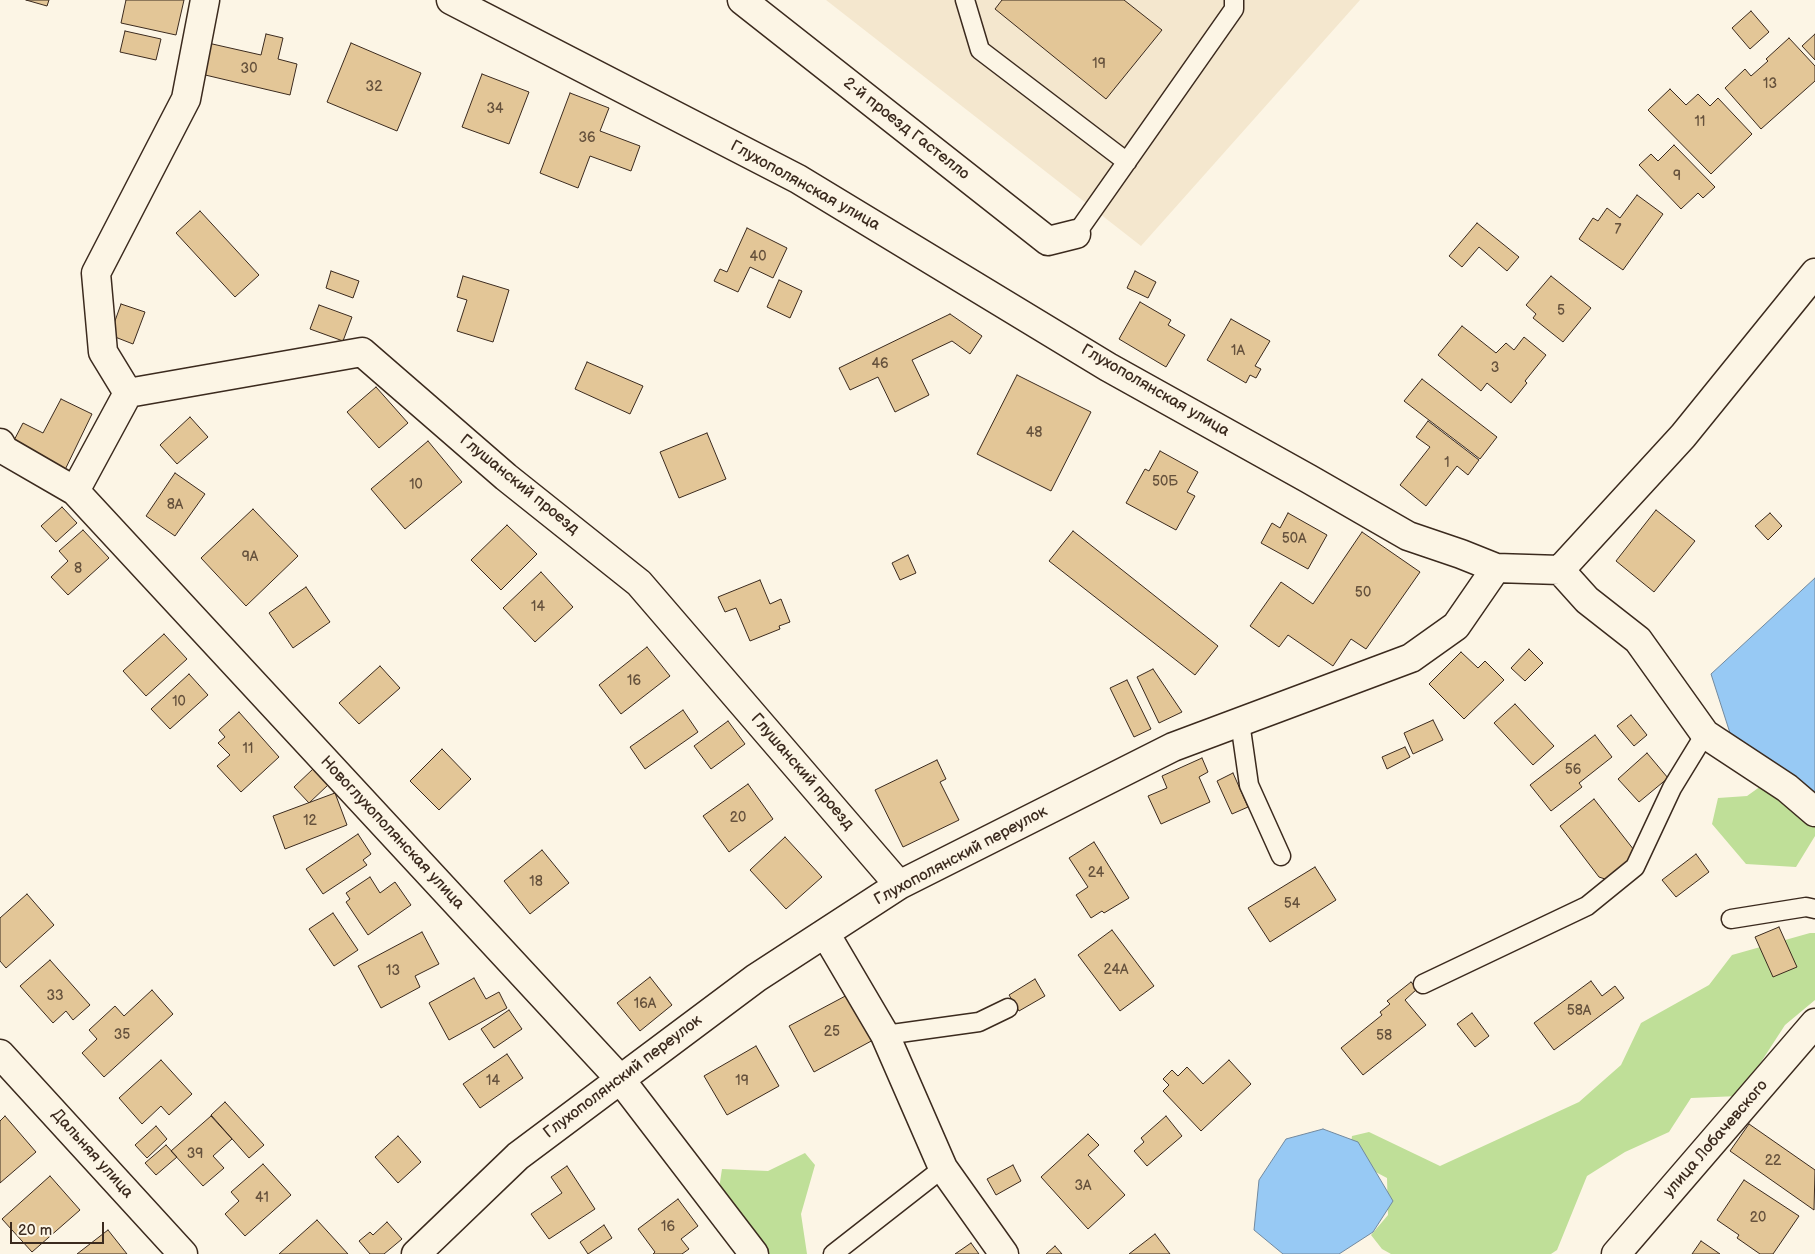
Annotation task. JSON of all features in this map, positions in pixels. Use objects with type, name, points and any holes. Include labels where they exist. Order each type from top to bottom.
[{"type":"street","points":[[74,491],[128,393],[103,352],[96,273],[186,99],[204,0]]},
{"type":"street","name":"Глухополянская улица","points":[[451,0],[798,178],[1108,367],[1408,536],[1496,568],[1560,570]]},
{"type":"street","name":"2-й проезд Гастелло","points":[[742,0],[1048,241],[1076,234]]},
{"type":"street","points":[[1815,273],[1683,436],[1560,570],[1587,600],[1638,640],[1705,734],[1788,788],[1815,812]]},
{"type":"street","name":"Глушанский проезд","points":[[128,393],[362,352],[506,476],[640,583],[899,885]]},
{"type":"street","name":"Новоглухополянская улица","points":[[0,443],[4,450],[74,491],[620,1079],[754,1254]]},
{"type":"street","name":"Глухополянский переулок","points":[[416,1254],[518,1156],[756,978],[899,885],[1173,747],[1411,658],[1456,626],[1496,568]]},
{"type":"street","points":[[825,933],[885,1035],[943,1168],[1004,1254]]},
{"type":"street","name":"улица Лобачевского","points":[[1616,1254],[1815,1023]]},
{"type":"street","name":"Дальняя улица","points":[[0,1054],[184,1254]]},
{"type":"lane","points":[[966,0],[980,50],[1127,162]]},
{"type":"lane","points":[[1076,234],[1234,9],[1234,0]]},
{"type":"lane","points":[[1240,722],[1249,785],[1281,856]]},
{"type":"lane","points":[[1423,984],[1587,906],[1635,867],[1672,788],[1705,734]]},
{"type":"lane","points":[[1732,918],[1806,908],[1815,909]]},
{"type":"lane","points":[[885,1035],[979,1022],[1008,1008]]},
{"type":"lane","points":[[833,1254],[943,1168]]},
{"type":"shaded area","points":[[826,0],[1360,0],[1141,246]]},
{"type":"green space","points":[[1815,775],[1815,836],[1796,867],[1746,864],[1712,824],[1718,798],[1747,796],[1768,781]]},
{"type":"green space","points":[[1815,933],[1815,1000],[1785,1025],[1739,1096],[1691,1098],[1669,1132],[1625,1152],[1587,1176],[1557,1250],[1551,1254],[1391,1254],[1382,1249],[1371,1235],[1388,1215],[1387,1178],[1349,1158],[1352,1136],[1369,1132],[1440,1166],[1579,1102],[1621,1065],[1641,1023],[1709,985],[1732,955]]},
{"type":"green space","points":[[805,1153],[815,1165],[801,1214],[807,1254],[763,1254],[718,1195],[722,1169],[768,1171]]},
{"type":"water","points":[[1815,578],[1815,794],[1778,776],[1730,733],[1711,674]]},
{"type":"water","points":[[1323,1129],[1358,1142],[1393,1201],[1373,1232],[1339,1254],[1283,1254],[1254,1230],[1259,1180],[1286,1139]]},
{"type":"building","points":[[26,0],[49,0],[47,6]]},
{"type":"building","points":[[126,0],[184,0],[176,35],[121,23]]},
{"type":"building","points":[[1002,0],[1124,0],[1162,30],[1106,99],[995,9]]},
{"type":"building","points":[[1751,11],[1769,32],[1750,49],[1732,28]]},
{"type":"building","points":[[125,31],[161,39],[156,60],[120,52]]},
{"type":"building","points":[[266,34],[283,38],[278,59],[297,64],[290,95],[201,74],[208,43],[261,55]]},
{"type":"building","points":[[1815,34],[1815,60],[1802,46]]},
{"type":"building","points":[[1789,38],[1815,66],[1815,81],[1761,129],[1725,88],[1745,69],[1751,76]]},
{"type":"building","points":[[351,43],[421,73],[397,131],[327,102]]},
{"type":"building","points":[[482,74],[529,92],[509,144],[462,127]]},
{"type":"building","points":[[1670,89],[1686,105],[1698,94],[1710,106],[1718,98],[1752,134],[1711,174],[1648,110]]},
{"type":"building","points":[[570,93],[609,108],[600,131],[640,146],[631,171],[590,156],[578,188],[540,173]]},
{"type":"building","points":[[1674,145],[1715,187],[1703,198],[1698,193],[1681,209],[1639,165],[1651,154],[1658,161]]},
{"type":"building","points":[[1637,195],[1663,214],[1623,270],[1579,239],[1593,218],[1598,221],[1607,208],[1620,218]]},
{"type":"building","points":[[200,211],[259,275],[235,297],[176,233]]},
{"type":"building","points":[[1477,223],[1519,257],[1507,271],[1479,247],[1462,267],[1449,256]]},
{"type":"building","points":[[747,228],[787,248],[773,278],[750,267],[738,292],[714,281],[720,269],[727,272]]},
{"type":"building","points":[[331,271],[359,281],[353,298],[326,288]]},
{"type":"building","points":[[1135,271],[1156,282],[1148,298],[1127,288]]},
{"type":"building","points":[[463,276],[509,290],[493,342],[457,331],[467,300],[457,297]]},
{"type":"building","points":[[1551,276],[1591,308],[1563,342],[1533,318],[1536,314],[1526,305]]},
{"type":"building","points":[[779,280],[802,291],[790,318],[767,307]]},
{"type":"building","points":[[1140,302],[1171,320],[1168,325],[1185,335],[1166,367],[1119,339]]},
{"type":"building","points":[[121,304],[145,312],[133,344],[110,335]]},
{"type":"building","points":[[319,305],[352,317],[343,341],[310,329]]},
{"type":"building","points":[[950,314],[982,336],[970,354],[952,341],[912,360],[929,395],[895,412],[878,377],[850,390],[839,368]]},
{"type":"building","points":[[1231,319],[1270,341],[1255,366],[1261,369],[1256,378],[1250,375],[1246,383],[1207,360]]},
{"type":"building","points":[[1462,326],[1496,353],[1506,343],[1514,350],[1524,337],[1546,355],[1525,381],[1527,383],[1511,403],[1487,383],[1481,391],[1438,355]]},
{"type":"building","points":[[587,362],[643,386],[630,414],[575,389]]},
{"type":"building","points":[[1017,375],[1091,412],[1051,491],[977,454]]},
{"type":"building","points":[[1422,379],[1497,437],[1480,459],[1404,401]]},
{"type":"building","points":[[376,387],[408,423],[379,448],[347,412]]},
{"type":"building","points":[[61,399],[92,414],[62,476],[9,450],[23,423],[43,433]]},
{"type":"building","points":[[190,417],[208,437],[177,464],[160,445]]},
{"type":"building","points":[[1428,421],[1479,460],[1468,475],[1457,466],[1426,506],[1400,485],[1430,447],[1416,437]]},
{"type":"building","points":[[707,433],[726,479],[679,498],[660,452]]},
{"type":"building","points":[[428,441],[462,482],[405,529],[371,489]]},
{"type":"building","points":[[1160,451],[1198,472],[1187,492],[1195,496],[1176,530],[1126,503],[1145,469],[1149,471]]},
{"type":"building","points":[[175,473],[205,494],[175,536],[146,516]]},
{"type":"building","points":[[62,507],[77,523],[56,542],[41,526]]},
{"type":"building","points":[[253,509],[298,556],[246,606],[201,558]]},
{"type":"building","points":[[1656,510],[1695,541],[1654,592],[1616,561]]},
{"type":"building","points":[[1288,513],[1327,535],[1308,569],[1261,543],[1272,523],[1280,528]]},
{"type":"building","points":[[1770,513],[1782,526],[1768,540],[1755,526]]},
{"type":"building","points":[[507,525],[537,554],[501,590],[471,560]]},
{"type":"building","points":[[83,530],[109,558],[68,595],[51,577],[68,561],[59,551]]},
{"type":"building","points":[[1073,531],[1218,646],[1195,675],[1049,561]]},
{"type":"building","points":[[1362,532],[1420,572],[1366,649],[1351,639],[1333,666],[1288,635],[1279,647],[1250,626],[1281,582],[1313,604]]},
{"type":"building","points":[[908,555],[916,573],[900,580],[892,563]]},
{"type":"building","points":[[541,572],[573,607],[535,642],[503,608]]},
{"type":"building","points":[[760,580],[770,604],[781,599],[790,622],[779,626],[780,629],[750,641],[736,608],[725,612],[718,597]]},
{"type":"building","points":[[306,587],[330,622],[293,648],[269,613]]},
{"type":"building","points":[[164,634],[187,659],[146,696],[123,671]]},
{"type":"building","points":[[647,647],[670,676],[621,714],[599,685]]},
{"type":"building","points":[[1529,649],[1543,663],[1525,681],[1511,668]]},
{"type":"building","points":[[1461,652],[1478,668],[1485,661],[1504,680],[1464,719],[1429,684]]},
{"type":"building","points":[[380,666],[400,688],[359,724],[339,703]]},
{"type":"building","points":[[1153,669],[1182,712],[1159,723],[1137,677]]},
{"type":"building","points":[[189,674],[208,695],[170,729],[151,709]]},
{"type":"building","points":[[1127,680],[1151,729],[1134,737],[1110,688]]},
{"type":"building","points":[[1515,704],[1554,746],[1533,765],[1494,723]]},
{"type":"building","points":[[683,710],[698,732],[645,769],[630,747]]},
{"type":"building","points":[[239,712],[279,757],[241,792],[217,766],[230,755],[218,743],[225,737],[219,730]]},
{"type":"building","points":[[1631,715],[1647,735],[1634,746],[1617,726]]},
{"type":"building","points":[[1433,720],[1443,740],[1413,754],[1404,733]]},
{"type":"building","points":[[728,721],[745,744],[711,769],[694,746]]},
{"type":"building","points":[[1595,735],[1612,757],[1579,783],[1582,787],[1551,811],[1530,785]]},
{"type":"building","points":[[1405,747],[1410,757],[1387,769],[1382,757]]},
{"type":"building","points":[[442,749],[471,779],[439,810],[410,781]]},
{"type":"building","points":[[1647,753],[1668,778],[1639,802],[1618,779]]},
{"type":"building","points":[[1202,758],[1208,772],[1199,777],[1210,802],[1161,824],[1148,796],[1167,788],[1162,776]]},
{"type":"building","points":[[937,760],[946,779],[940,782],[959,820],[903,847],[875,790]]},
{"type":"building","points":[[313,769],[328,785],[309,803],[294,787]]},
{"type":"building","points":[[1233,773],[1248,807],[1232,814],[1217,781]]},
{"type":"building","points":[[748,784],[773,819],[729,852],[703,816]]},
{"type":"building","points":[[335,793],[347,825],[285,849],[273,816]]},
{"type":"building","points":[[1594,799],[1634,850],[1632,865],[1611,881],[1599,877],[1560,826]]},
{"type":"building","points":[[358,834],[371,854],[363,860],[367,865],[323,894],[306,869]]},
{"type":"building","points":[[785,837],[822,877],[786,909],[750,870]]},
{"type":"building","points":[[1094,842],[1129,898],[1104,913],[1102,911],[1091,918],[1076,895],[1088,887],[1069,858]]},
{"type":"building","points":[[542,850],[569,883],[530,914],[504,881]]},
{"type":"building","points":[[1696,854],[1709,872],[1676,897],[1662,880]]},
{"type":"building","points":[[1315,867],[1336,900],[1270,942],[1248,908]]},
{"type":"building","points":[[370,877],[380,893],[395,882],[411,905],[368,935],[346,902],[350,899],[346,893]]},
{"type":"building","points":[[27,894],[54,925],[6,968],[0,961],[0,918]]},
{"type":"building","points":[[333,913],[358,950],[334,966],[309,929]]},
{"type":"building","points":[[1779,927],[1797,967],[1773,977],[1755,937]]},
{"type":"building","points":[[1112,930],[1154,986],[1120,1011],[1078,955]]},
{"type":"building","points":[[422,932],[439,964],[415,976],[420,987],[381,1008],[358,966]]},
{"type":"building","points":[[50,960],[90,1005],[73,1020],[66,1011],[53,1023],[20,986]]},
{"type":"building","points":[[650,977],[672,1005],[640,1031],[617,1003]]},
{"type":"building","points":[[474,978],[486,999],[499,992],[507,1008],[449,1040],[429,1003]]},
{"type":"building","points":[[1035,979],[1045,996],[1019,1011],[1009,995]]},
{"type":"building","points":[[1591,981],[1602,996],[1615,986],[1624,998],[1554,1050],[1534,1023]]},
{"type":"building","points":[[1411,982],[1417,989],[1405,1000],[1426,1025],[1363,1075],[1341,1048],[1382,1015],[1380,1012],[1390,1004],[1387,1001]]},
{"type":"building","points":[[152,990],[173,1014],[104,1077],[82,1053],[97,1039],[89,1030],[115,1006],[124,1016]]},
{"type":"building","points":[[851,993],[875,1039],[814,1072],[789,1026]]},
{"type":"building","points":[[509,1010],[522,1029],[494,1048],[481,1029]]},
{"type":"building","points":[[1472,1013],[1489,1036],[1475,1047],[1457,1024]]},
{"type":"building","points":[[756,1046],[779,1086],[727,1115],[704,1076]]},
{"type":"building","points":[[507,1054],[523,1078],[480,1108],[463,1084]]},
{"type":"building","points":[[161,1060],[192,1094],[169,1115],[161,1106],[142,1124],[119,1098]]},
{"type":"building","points":[[1229,1060],[1251,1084],[1201,1131],[1163,1091],[1169,1085],[1163,1079],[1172,1070],[1178,1076],[1187,1067],[1203,1084]]},
{"type":"building","points":[[225,1102],[264,1145],[249,1158],[211,1115]]},
{"type":"building","points":[[5,1116],[36,1152],[0,1183],[0,1121]]},
{"type":"building","points":[[211,1116],[232,1139],[213,1156],[224,1168],[203,1186],[171,1151]]},
{"type":"building","points":[[1166,1116],[1182,1136],[1147,1166],[1134,1151],[1144,1142],[1141,1138]]},
{"type":"building","points":[[1749,1124],[1815,1170],[1814,1210],[1730,1151]]},
{"type":"building","points":[[156,1126],[167,1139],[147,1158],[135,1145]]},
{"type":"building","points":[[1088,1134],[1099,1145],[1088,1155],[1125,1195],[1088,1229],[1041,1177]]},
{"type":"building","points":[[398,1136],[421,1162],[398,1183],[375,1157]]},
{"type":"building","points":[[166,1145],[177,1157],[156,1175],[145,1163]]},
{"type":"building","points":[[263,1164],[291,1195],[245,1236],[225,1214],[239,1201],[231,1192]]},
{"type":"building","points":[[1013,1165],[1021,1181],[996,1195],[987,1179]]},
{"type":"building","points":[[567,1166],[595,1209],[549,1239],[531,1214],[562,1193],[551,1177]]},
{"type":"building","points":[[50,1176],[80,1210],[32,1252],[2,1219]]},
{"type":"building","points":[[1744,1180],[1799,1216],[1773,1254],[1760,1254],[1737,1238],[1739,1235],[1717,1220]]},
{"type":"building","points":[[678,1199],[698,1226],[681,1239],[689,1249],[682,1254],[653,1254],[655,1252],[638,1229]]},
{"type":"building","points":[[317,1220],[348,1254],[279,1254]]},
{"type":"building","points":[[387,1222],[402,1239],[384,1254],[370,1254],[359,1241],[370,1232],[373,1235]]},
{"type":"building","points":[[604,1225],[612,1238],[588,1254],[580,1242]]},
{"type":"building","points":[[108,1230],[127,1254],[77,1254]]},
{"type":"building","points":[[1155,1234],[1170,1254],[1129,1254]]},
{"type":"building","points":[[1701,1241],[1720,1254],[1692,1254]]},
{"type":"building","points":[[971,1243],[979,1254],[955,1254]]},
{"type":"building","points":[[1055,1246],[1062,1254],[1046,1254]]}]
